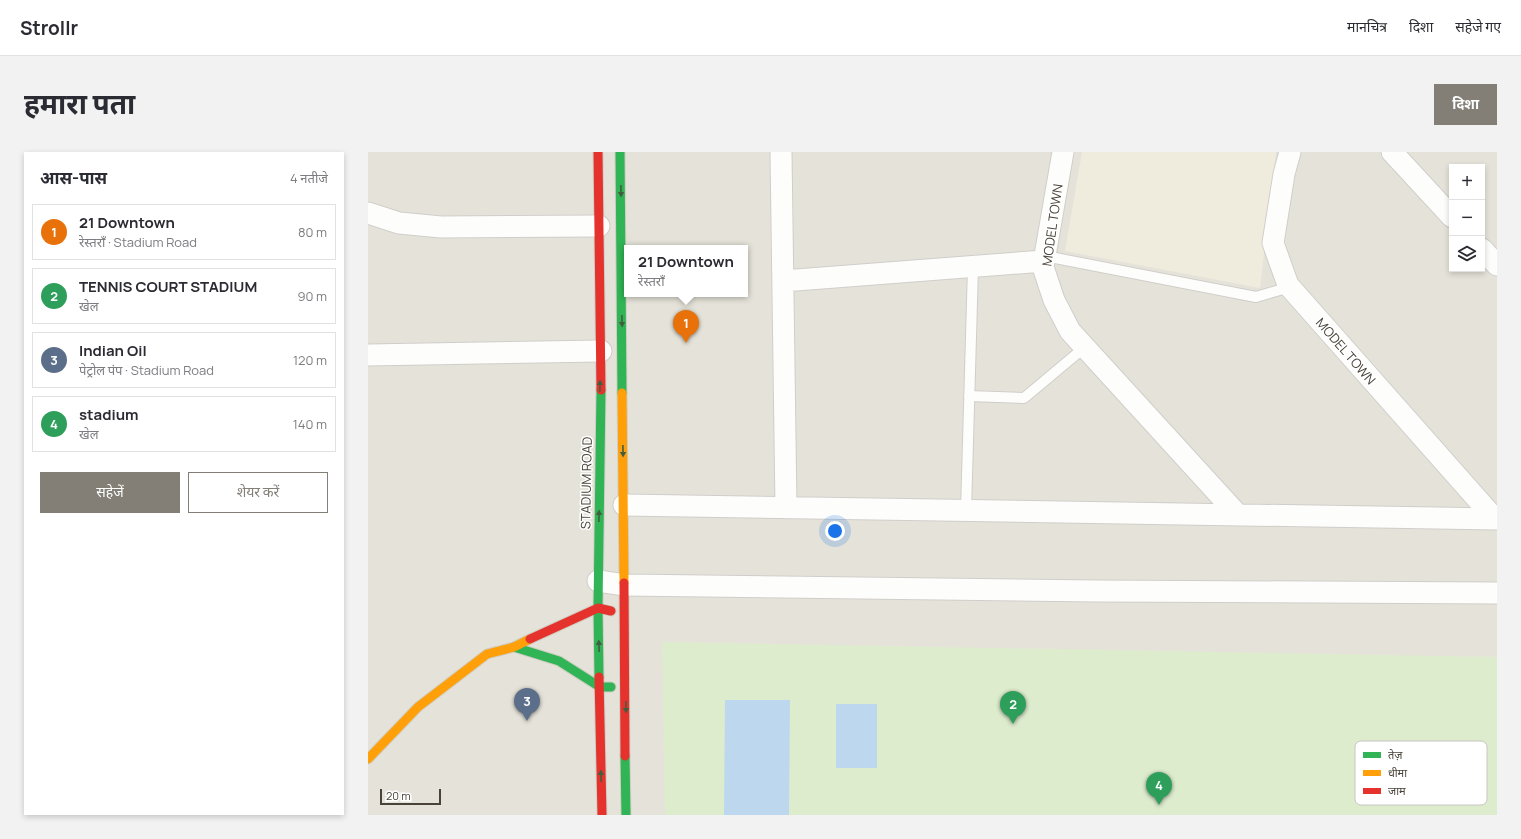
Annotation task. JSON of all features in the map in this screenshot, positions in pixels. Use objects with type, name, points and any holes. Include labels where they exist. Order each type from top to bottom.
[{"type":"main road","name":"STADIUM ROAD","points":[[598,152],[600,351],[598,608],[602,815]]},
{"type":"main road","points":[[620,152],[626,815]]},
{"type":"main road","points":[[368,759],[418,707],[487,654],[514,647],[598,608],[625,613]]},
{"type":"main road","points":[[514,647],[559,661],[600,687],[626,687]]},
{"type":"street","points":[[781,152],[786,508]]},
{"type":"street","name":"MODEL TOWN","points":[[1063,152],[1043,267],[1054,300],[1070,331],[1238,515]]},
{"type":"street","name":"MODEL TOWN","points":[[1290,152],[1284,174],[1273,243],[1290,287],[1496,519]]},
{"type":"street","points":[[1392,152],[1449,214]]},
{"type":"street","points":[[368,214],[400,223],[441,227],[599,226]]},
{"type":"street","points":[[1485,252],[1497,265]]},
{"type":"street","points":[[783,281],[973,267],[1044,258]]},
{"type":"street","points":[[368,356],[600,351]]},
{"type":"street","points":[[624,506],[1496,519]]},
{"type":"street","points":[[598,581],[625,584],[1097,591],[1497,593]]},
{"type":"lane","points":[[1044,258],[1256,297],[1290,287]]},
{"type":"lane","points":[[966,511],[973,267]]},
{"type":"lane","points":[[969,396],[1024,398],[1085,347]]},
{"type":"shaded area","points":[[368,152],[1497,152],[1497,815],[368,815]]},
{"type":"shaded area","points":[[1082,152],[1276,152],[1260,288],[1065,251]]},
{"type":"green space","points":[[662,642],[1497,657],[1497,815],[665,815]]},
{"type":"water","points":[[725,700],[790,700],[789,815],[724,815]]},
{"type":"water","points":[[836,704],[877,704],[877,768],[836,768]]},
{"type":"traffic: fast","points":[[620,152],[622,393]]},
{"type":"traffic: fast","points":[[599,677],[598,608],[601,390]]},
{"type":"traffic: fast","points":[[514,647],[559,661],[600,687],[611,687]]},
{"type":"traffic: fast","points":[[625,756],[626,815]]},
{"type":"traffic: slow","points":[[622,393],[624,583]]},
{"type":"traffic: slow","points":[[368,759],[418,707],[487,654],[514,647],[530,639]]},
{"type":"traffic: jam","points":[[598,152],[601,390]]},
{"type":"traffic: jam","points":[[624,583],[625,756]]},
{"type":"traffic: jam","points":[[530,639],[598,608],[611,611]]},
{"type":"traffic: jam","points":[[599,677],[602,815]]},
{"type":"place","name":"21 Downtown","points":[[686,343]]},
{"type":"place","name":"Indian Oil","points":[[527,721]]},
{"type":"place","name":"TENNIS COURT STADIUM","points":[[1013,724]]},
{"type":"place","name":"stadium","points":[[1159,805]]}]
